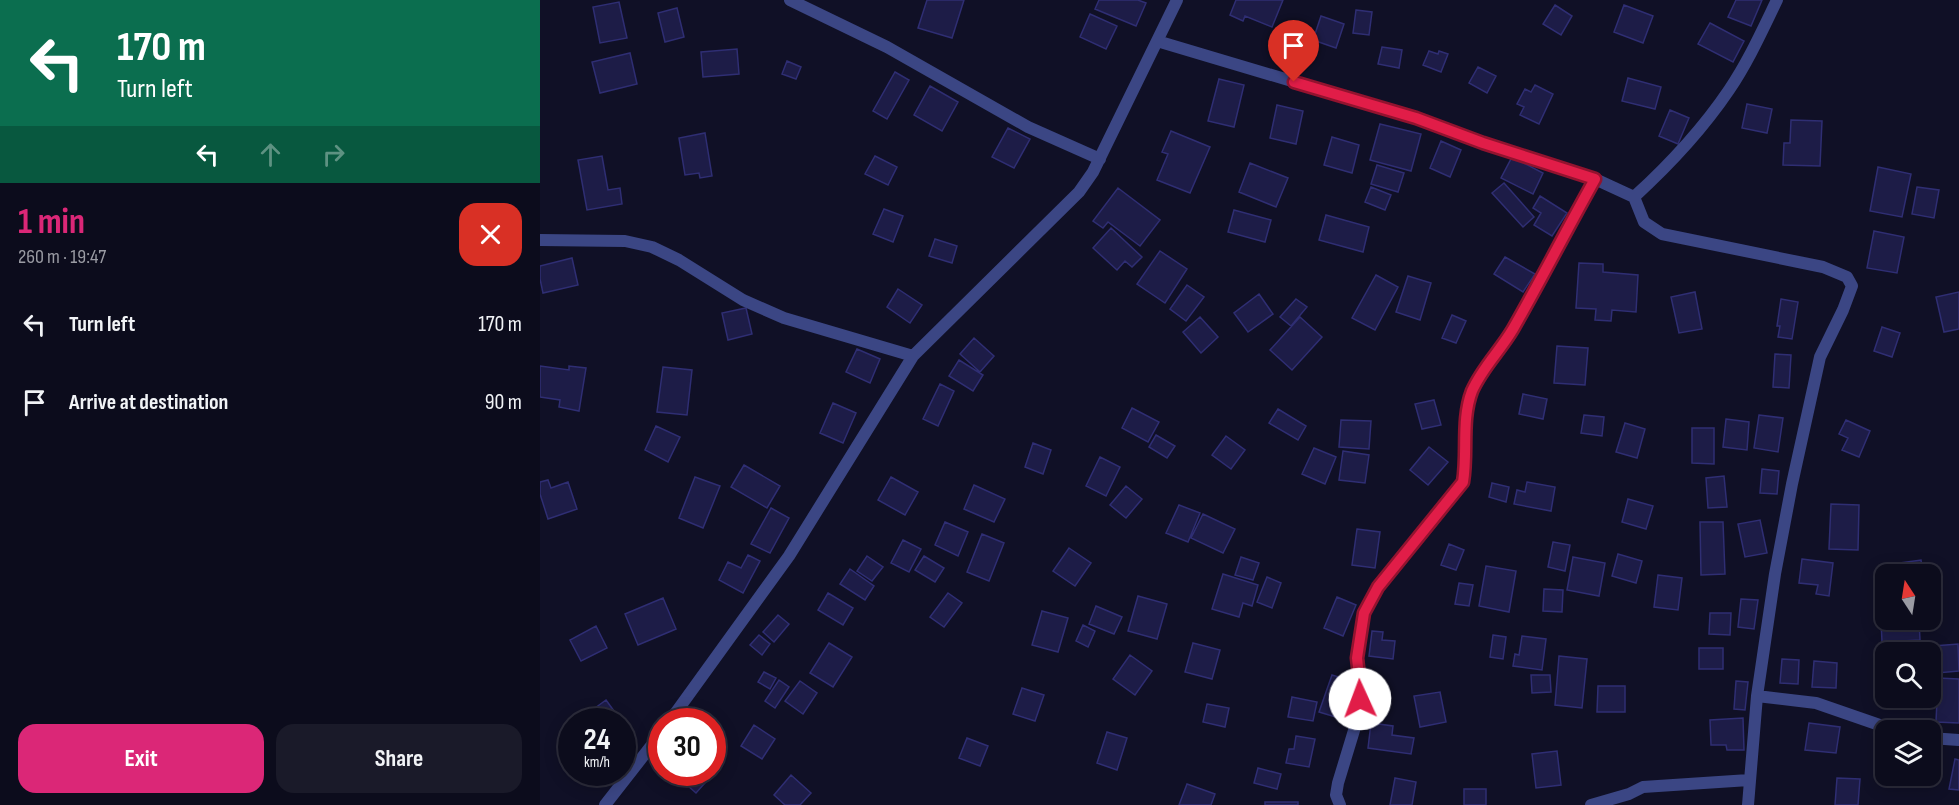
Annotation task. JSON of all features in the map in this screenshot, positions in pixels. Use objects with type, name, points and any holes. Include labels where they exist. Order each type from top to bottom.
[{"type":"street","points":[[790,0],[887,47],[1028,127],[1100,159]]},
{"type":"street","points":[[679,708],[789,556],[913,356],[1079,192],[1100,159],[1177,0]]},
{"type":"street","points":[[1634,197],[1665,169],[1728,91],[1753,50],[1777,0]]},
{"type":"street","points":[[1157,41],[1416,118],[1483,143],[1595,179],[1634,197],[1644,222],[1662,234],[1823,267],[1847,277],[1852,286],[1820,357],[1774,574],[1757,696],[1748,805]]},
{"type":"street","points":[[1340,805],[1336,795],[1338,783],[1359,714],[1360,685],[1357,658],[1364,613],[1378,587],[1463,482],[1466,412],[1472,392],[1481,374],[1511,331],[1595,179]]},
{"type":"street","points":[[540,240],[625,241],[652,247],[679,260],[743,300],[784,318],[913,356]]},
{"type":"street","points":[[1757,696],[1816,703],[1875,723]]},
{"type":"street","points":[[1941,739],[1959,740]]},
{"type":"street","points":[[605,805],[648,750]]},
{"type":"street","points":[[1592,805],[1629,794],[1643,787],[1749,780]]},
{"type":"building","points":[[927,0],[964,0],[952,38],[918,28]]},
{"type":"building","points":[[1099,0],[1138,0],[1146,3],[1136,26],[1095,9]]},
{"type":"building","points":[[1236,0],[1283,0],[1272,27],[1245,16],[1243,21],[1230,15]]},
{"type":"building","points":[[1736,0],[1762,0],[1751,26],[1728,17]]},
{"type":"building","points":[[619,2],[627,38],[600,43],[593,7]]},
{"type":"building","points":[[1555,5],[1572,16],[1561,35],[1543,24]]},
{"type":"building","points":[[1624,5],[1653,16],[1643,43],[1614,32]]},
{"type":"building","points":[[677,8],[684,37],[665,42],[658,13]]},
{"type":"building","points":[[1356,10],[1372,12],[1369,35],[1353,33]]},
{"type":"building","points":[[1090,14],[1117,26],[1106,49],[1080,37]]},
{"type":"building","points":[[1321,16],[1344,24],[1336,48],[1313,40]]},
{"type":"building","points":[[1710,23],[1744,41],[1733,62],[1698,44]]},
{"type":"building","points":[[1382,47],[1402,50],[1399,68],[1378,64]]},
{"type":"building","points":[[737,49],[739,74],[703,77],[701,52]]},
{"type":"building","points":[[1429,51],[1448,54],[1441,72],[1423,65]]},
{"type":"building","points":[[630,53],[637,84],[600,93],[592,62]]},
{"type":"building","points":[[787,61],[801,67],[796,79],[782,74]]},
{"type":"building","points":[[1478,67],[1496,76],[1487,93],[1469,83]]},
{"type":"building","points":[[895,72],[909,80],[887,119],[873,111]]},
{"type":"building","points":[[1628,78],[1661,87],[1655,109],[1622,101]]},
{"type":"building","points":[[1219,79],[1244,85],[1234,127],[1208,121]]},
{"type":"building","points":[[1535,85],[1553,94],[1539,124],[1520,115],[1524,107],[1517,104],[1525,89],[1531,92]]},
{"type":"building","points":[[930,86],[958,102],[942,131],[914,115]]},
{"type":"building","points":[[1747,104],[1772,109],[1767,133],[1742,128]]},
{"type":"building","points":[[1277,105],[1303,111],[1296,144],[1270,138]]},
{"type":"building","points":[[1670,110],[1689,118],[1678,144],[1659,136]]},
{"type":"building","points":[[1791,120],[1822,121],[1820,166],[1783,165],[1784,143],[1790,143]]},
{"type":"building","points":[[1380,124],[1421,134],[1411,171],[1370,160]]},
{"type":"building","points":[[1008,128],[1030,139],[1014,168],[992,157]]},
{"type":"building","points":[[1171,131],[1210,147],[1190,193],[1157,180],[1168,154],[1162,152]]},
{"type":"building","points":[[705,133],[712,176],[700,178],[699,173],[685,175],[679,138]]},
{"type":"building","points":[[1332,137],[1359,145],[1352,173],[1324,165]]},
{"type":"building","points":[[1441,141],[1461,150],[1450,177],[1430,168]]},
{"type":"building","points":[[602,156],[608,190],[620,188],[622,204],[587,210],[578,160]]},
{"type":"building","points":[[875,156],[897,167],[888,185],[865,174]]},
{"type":"building","points":[[1512,157],[1543,173],[1533,194],[1501,178]]},
{"type":"building","points":[[1250,163],[1288,178],[1276,207],[1239,192]]},
{"type":"building","points":[[1377,165],[1404,173],[1398,192],[1371,184]]},
{"type":"building","points":[[1878,167],[1911,174],[1902,217],[1870,211]]},
{"type":"building","points":[[1504,183],[1534,217],[1523,227],[1492,193]]},
{"type":"building","points":[[1371,187],[1391,195],[1385,210],[1365,202]]},
{"type":"building","points":[[1917,187],[1939,190],[1934,218],[1912,214]]},
{"type":"building","points":[[1118,188],[1160,220],[1140,246],[1108,222],[1103,228],[1093,221]]},
{"type":"building","points":[[1540,196],[1567,213],[1552,236],[1534,225],[1541,213],[1533,208]]},
{"type":"building","points":[[884,209],[903,216],[893,242],[873,234]]},
{"type":"building","points":[[1234,210],[1271,220],[1265,242],[1228,232]]},
{"type":"building","points":[[1326,215],[1369,227],[1363,252],[1319,240]]},
{"type":"building","points":[[1111,228],[1142,257],[1132,267],[1125,261],[1117,270],[1093,248]]},
{"type":"building","points":[[1874,231],[1904,237],[1897,273],[1867,268]]},
{"type":"building","points":[[935,239],[957,246],[952,263],[929,256]]},
{"type":"building","points":[[1160,251],[1187,269],[1165,303],[1137,284]]},
{"type":"building","points":[[1505,257],[1535,274],[1523,292],[1494,274]]},
{"type":"building","points":[[572,258],[578,285],[543,293],[540,266]]},
{"type":"building","points":[[1579,263],[1603,264],[1603,272],[1638,275],[1636,312],[1612,310],[1611,321],[1595,320],[1596,309],[1576,308]]},
{"type":"building","points":[[1376,275],[1398,287],[1375,330],[1352,318]]},
{"type":"building","points":[[1408,276],[1431,283],[1420,320],[1396,312]]},
{"type":"building","points":[[1187,285],[1204,297],[1186,321],[1170,309]]},
{"type":"building","points":[[898,289],[922,305],[910,323],[887,307]]},
{"type":"building","points":[[1695,292],[1702,329],[1679,333],[1671,297]]},
{"type":"building","points":[[1959,292],[1959,329],[1944,332],[1936,297]]},
{"type":"building","points":[[1259,294],[1273,314],[1248,332],[1234,313]]},
{"type":"building","points":[[1296,299],[1307,307],[1291,326],[1280,317]]},
{"type":"building","points":[[1781,299],[1798,302],[1792,339],[1778,337],[1780,326],[1777,326]]},
{"type":"building","points":[[746,308],[752,334],[728,340],[722,313]]},
{"type":"building","points":[[1452,315],[1466,321],[1456,343],[1442,338]]},
{"type":"building","points":[[1200,317],[1218,337],[1201,353],[1183,332]]},
{"type":"building","points":[[1300,317],[1322,337],[1292,370],[1270,350]]},
{"type":"building","points":[[1882,327],[1900,333],[1892,357],[1874,351]]},
{"type":"building","points":[[974,338],[994,356],[980,372],[960,354]]},
{"type":"building","points":[[1557,346],[1588,348],[1585,385],[1554,383]]},
{"type":"building","points":[[857,349],[880,359],[870,383],[846,372]]},
{"type":"building","points":[[1775,354],[1791,355],[1789,388],[1773,387]]},
{"type":"building","points":[[959,360],[983,375],[973,391],[949,376]]},
{"type":"building","points":[[540,366],[569,370],[569,366],[586,368],[579,411],[559,407],[560,400],[540,397]]},
{"type":"building","points":[[663,367],[692,370],[687,415],[657,412]]},
{"type":"building","points":[[940,384],[954,391],[938,426],[923,419]]},
{"type":"building","points":[[1523,394],[1547,399],[1543,419],[1519,414]]},
{"type":"building","points":[[1434,400],[1441,425],[1422,429],[1415,404]]},
{"type":"building","points":[[833,403],[856,413],[843,443],[820,433]]},
{"type":"building","points":[[1132,408],[1159,422],[1148,442],[1122,428]]},
{"type":"building","points":[[1278,409],[1306,426],[1298,440],[1269,423]]},
{"type":"building","points":[[1584,415],[1604,417],[1602,436],[1581,433]]},
{"type":"building","points":[[1759,415],[1783,418],[1778,452],[1754,448]]},
{"type":"building","points":[[1726,419],[1749,422],[1747,450],[1723,447]]},
{"type":"building","points":[[1341,420],[1371,421],[1369,449],[1339,447]]},
{"type":"building","points":[[1846,420],[1870,431],[1859,457],[1842,450],[1848,438],[1839,434]]},
{"type":"building","points":[[1625,423],[1645,429],[1637,458],[1616,452]]},
{"type":"building","points":[[656,426],[680,437],[668,462],[645,450]]},
{"type":"building","points":[[1692,428],[1714,428],[1714,464],[1692,463]]},
{"type":"building","points":[[1156,435],[1175,446],[1167,458],[1149,447]]},
{"type":"building","points":[[1226,436],[1245,450],[1231,469],[1212,455]]},
{"type":"building","points":[[1033,443],[1051,450],[1043,474],[1025,467]]},
{"type":"building","points":[[1429,447],[1448,462],[1428,485],[1410,470]]},
{"type":"building","points":[[1314,448],[1336,457],[1325,484],[1302,474]]},
{"type":"building","points":[[1343,451],[1369,455],[1365,483],[1339,480]]},
{"type":"building","points":[[1100,457],[1120,467],[1106,496],[1086,486]]},
{"type":"building","points":[[744,465],[780,486],[767,508],[731,487]]},
{"type":"building","points":[[1762,469],[1779,471],[1777,494],[1760,493]]},
{"type":"building","points":[[1724,476],[1727,507],[1708,508],[1706,478]]},
{"type":"building","points":[[695,477],[720,486],[703,528],[679,518]]},
{"type":"building","points":[[891,477],[918,492],[905,515],[878,500]]},
{"type":"building","points":[[548,480],[551,488],[568,482],[577,509],[548,519],[540,494],[540,482]]},
{"type":"building","points":[[1527,482],[1555,487],[1551,511],[1514,504],[1517,490],[1525,492]]},
{"type":"building","points":[[1492,483],[1509,487],[1506,502],[1489,497]]},
{"type":"building","points":[[974,485],[1005,499],[994,522],[964,509]]},
{"type":"building","points":[[1126,486],[1142,499],[1126,518],[1110,505]]},
{"type":"building","points":[[1628,499],[1653,506],[1646,529],[1622,522]]},
{"type":"building","points":[[1831,504],[1859,505],[1858,550],[1829,549]]},
{"type":"building","points":[[1179,505],[1200,513],[1188,542],[1166,533]]},
{"type":"building","points":[[771,508],[789,518],[770,553],[751,544]]},
{"type":"building","points":[[1203,514],[1235,529],[1223,553],[1191,538]]},
{"type":"building","points":[[1760,520],[1767,553],[1745,557],[1738,524]]},
{"type":"building","points":[[945,522],[968,532],[958,556],[935,545]]},
{"type":"building","points":[[1700,522],[1723,522],[1725,574],[1701,575]]},
{"type":"building","points":[[1357,529],[1380,532],[1375,568],[1352,565]]},
{"type":"building","points":[[982,534],[1004,543],[989,581],[967,572]]},
{"type":"building","points":[[903,540],[921,549],[909,572],[891,563]]},
{"type":"building","points":[[1553,542],[1570,545],[1565,571],[1548,567]]},
{"type":"building","points":[[1449,544],[1464,550],[1456,570],[1441,565]]},
{"type":"building","points":[[1069,548],[1091,563],[1075,586],[1053,571]]},
{"type":"building","points":[[1618,554],[1642,561],[1636,583],[1612,576]]},
{"type":"building","points":[[748,555],[760,561],[743,593],[719,580],[728,562],[741,568]]},
{"type":"building","points":[[867,556],[883,567],[872,581],[857,571]]},
{"type":"building","points":[[924,556],[944,568],[935,582],[915,570]]},
{"type":"building","points":[[1241,557],[1259,563],[1253,580],[1235,575]]},
{"type":"building","points":[[1573,557],[1605,563],[1599,596],[1567,590]]},
{"type":"building","points":[[1802,559],[1833,563],[1829,596],[1816,594],[1818,585],[1799,583]]},
{"type":"building","points":[[1921,560],[1922,564],[1893,564]]},
{"type":"building","points":[[1486,566],[1516,571],[1509,612],[1479,606]]},
{"type":"building","points":[[850,569],[874,586],[865,600],[840,584]]},
{"type":"building","points":[[1223,574],[1258,585],[1252,606],[1243,603],[1239,617],[1212,609]]},
{"type":"building","points":[[1658,575],[1682,578],[1678,610],[1654,607]]},
{"type":"building","points":[[1267,577],[1281,583],[1272,608],[1257,602]]},
{"type":"building","points":[[1459,583],[1473,585],[1469,606],[1455,604]]},
{"type":"building","points":[[1544,589],[1563,590],[1562,612],[1543,611]]},
{"type":"building","points":[[828,593],[853,608],[843,625],[818,610]]},
{"type":"building","points":[[948,593],[962,603],[944,627],[930,617]]},
{"type":"building","points":[[1138,596],[1167,604],[1157,639],[1128,631]]},
{"type":"building","points":[[1337,597],[1356,605],[1343,636],[1324,628]]},
{"type":"building","points":[[663,598],[676,629],[638,645],[625,614]]},
{"type":"building","points":[[1741,599],[1758,600],[1754,629],[1738,627]]},
{"type":"building","points":[[1096,606],[1122,617],[1114,634],[1089,624]]},
{"type":"building","points":[[1042,611],[1068,618],[1058,652],[1032,645]]},
{"type":"building","points":[[1710,613],[1731,613],[1730,635],[1709,634]]},
{"type":"building","points":[[778,615],[789,624],[774,642],[763,632]]},
{"type":"building","points":[[1083,625],[1095,631],[1088,647],[1076,641]]},
{"type":"building","points":[[596,626],[607,648],[581,661],[570,640]]},
{"type":"building","points":[[1881,630],[1920,630],[1920,640],[1882,642]]},
{"type":"building","points":[[1372,631],[1383,632],[1382,640],[1395,641],[1393,659],[1369,656]]},
{"type":"building","points":[[759,635],[770,644],[762,655],[750,645]]},
{"type":"building","points":[[1493,635],[1506,637],[1503,659],[1490,657]]},
{"type":"building","points":[[1522,636],[1546,639],[1542,670],[1513,666],[1515,654],[1519,655]]},
{"type":"building","points":[[829,643],[852,657],[833,687],[810,673]]},
{"type":"building","points":[[1193,643],[1220,650],[1212,679],[1185,672]]},
{"type":"building","points":[[1958,644],[1959,671],[1941,673],[1941,645]]},
{"type":"building","points":[[1699,648],[1723,648],[1723,669],[1699,669]]},
{"type":"building","points":[[1130,655],[1152,671],[1135,695],[1113,679]]},
{"type":"building","points":[[1559,656],[1587,659],[1582,708],[1555,705]]},
{"type":"building","points":[[1782,659],[1799,660],[1798,684],[1780,683]]},
{"type":"building","points":[[1814,661],[1837,663],[1836,688],[1812,687]]},
{"type":"building","points":[[764,672],[776,678],[770,689],[758,682]]},
{"type":"building","points":[[1332,675],[1352,681],[1339,718],[1319,712]]},
{"type":"building","points":[[1531,675],[1550,675],[1551,692],[1532,693]]},
{"type":"building","points":[[1941,678],[1959,679],[1959,723],[1936,720],[1937,708],[1941,708]]},
{"type":"building","points":[[779,680],[789,687],[775,708],[765,701]]},
{"type":"building","points":[[800,681],[817,693],[803,714],[785,701]]},
{"type":"building","points":[[1736,681],[1748,682],[1745,710],[1734,709]]},
{"type":"building","points":[[1598,686],[1625,686],[1625,712],[1597,712]]},
{"type":"building","points":[[1022,688],[1044,695],[1035,721],[1013,714]]},
{"type":"building","points":[[1440,692],[1446,722],[1420,727],[1414,696]]},
{"type":"building","points":[[1292,697],[1317,702],[1313,721],[1288,717]]},
{"type":"building","points":[[606,700],[612,708],[595,708]]},
{"type":"building","points":[[1207,704],[1229,708],[1225,727],[1203,722]]},
{"type":"building","points":[[1743,718],[1744,750],[1727,750],[1726,745],[1711,745],[1710,720]]},
{"type":"building","points":[[1371,723],[1393,726],[1392,735],[1414,738],[1411,754],[1368,748]]},
{"type":"building","points":[[1809,723],[1840,727],[1836,753],[1805,750]]},
{"type":"building","points":[[754,725],[775,739],[762,759],[741,746]]},
{"type":"building","points":[[1107,732],[1127,738],[1117,770],[1097,763]]},
{"type":"building","points":[[1296,736],[1315,739],[1309,767],[1286,763],[1289,749],[1294,749]]},
{"type":"building","points":[[967,738],[988,746],[980,766],[959,758]]},
{"type":"building","points":[[1557,751],[1561,785],[1536,788],[1532,754]]},
{"type":"building","points":[[1955,759],[1959,760],[1959,790],[1949,789]]},
{"type":"building","points":[[1258,768],[1281,774],[1277,789],[1254,783]]},
{"type":"building","points":[[791,775],[811,793],[800,805],[785,805],[774,795]]},
{"type":"building","points":[[1395,778],[1416,782],[1412,805],[1390,805]]},
{"type":"building","points":[[1837,778],[1860,779],[1858,805],[1835,805]]},
{"type":"building","points":[[1187,784],[1215,794],[1211,805],[1179,805]]},
{"type":"building","points":[[688,786],[702,786],[696,793]]},
{"type":"building","points":[[1464,789],[1486,789],[1486,805],[1464,805]]},
{"type":"building","points":[[1265,802],[1298,802],[1298,805],[1265,805]]},
{"type":"route","points":[[1294,82],[1416,118],[1483,143],[1595,179],[1511,331],[1496,356],[1481,374],[1472,392],[1466,412],[1463,482],[1378,587],[1364,613],[1357,658],[1360,699]]}]
